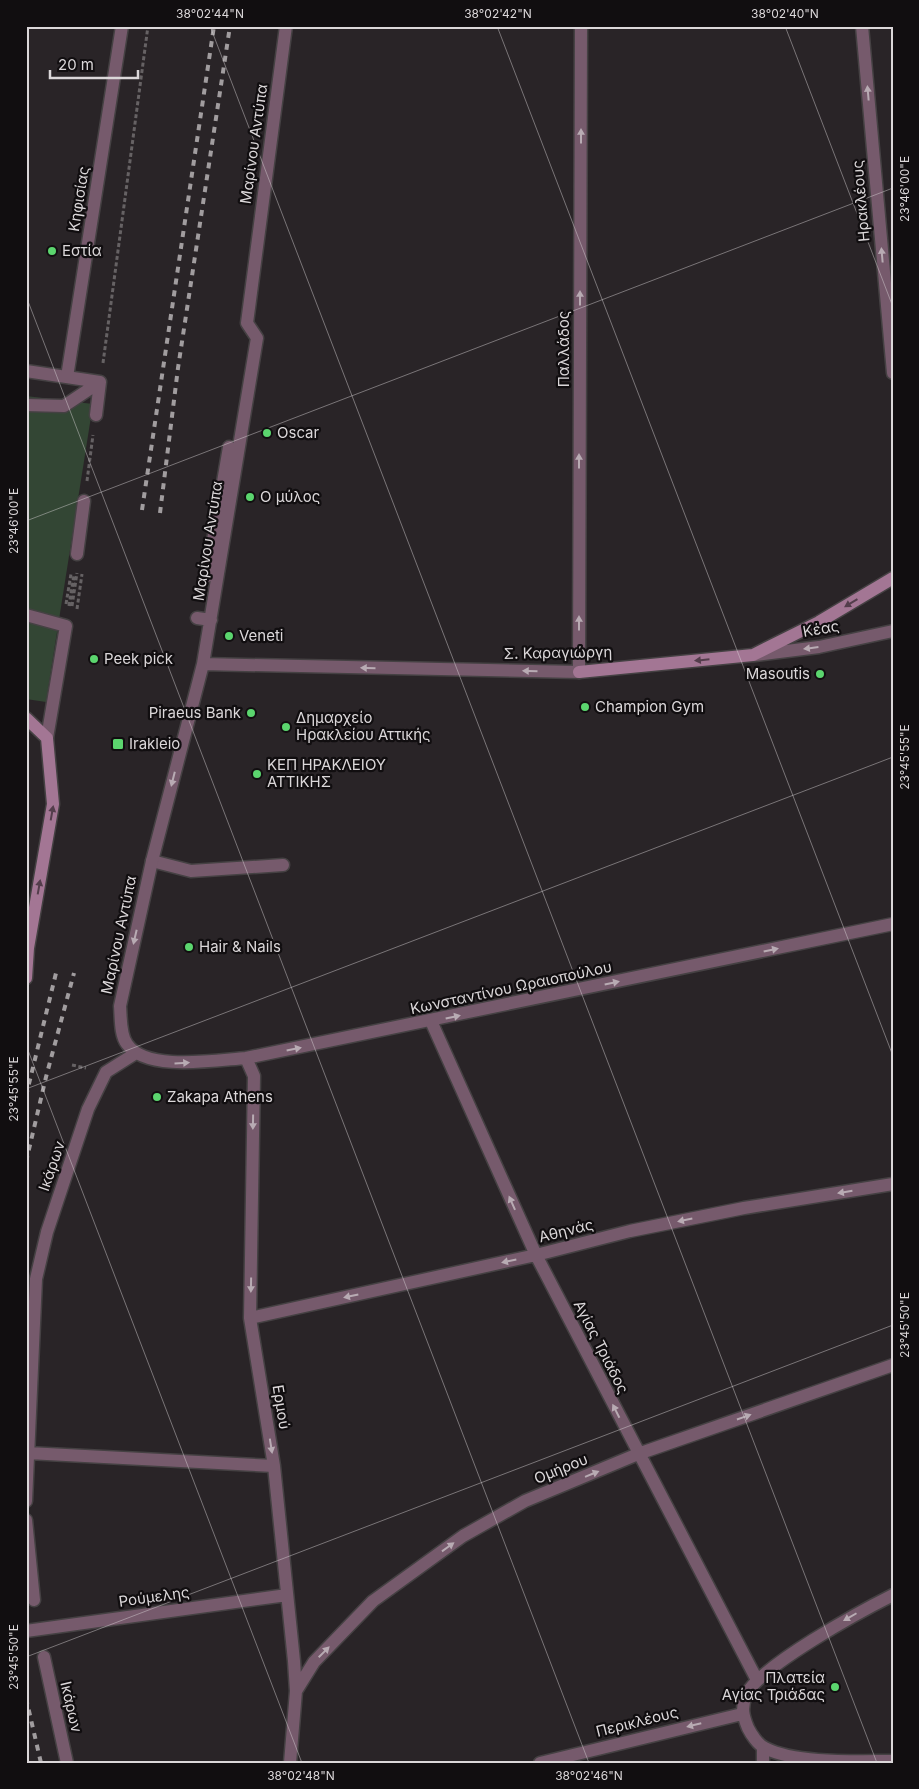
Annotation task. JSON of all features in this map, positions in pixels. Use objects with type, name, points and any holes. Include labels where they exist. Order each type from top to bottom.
[{"type":"street","name":"Κηφισίας","points":[[68,377],[122,26]]},
{"type":"street","name":"Μαρίνου Αντύπα","points":[[136,1052],[126,1044],[121,1024],[120,1006],[152,861],[203,664],[211,620],[257,338],[247,323],[286,26]]},
{"type":"street","name":"Παλλάδος","points":[[579,672],[581,26]]},
{"type":"street","name":"Ηρακλέους","points":[[862,26],[893,373]]},
{"type":"street","points":[[26,371],[100,382]]},
{"type":"street","points":[[26,406],[64,406],[100,382]]},
{"type":"street","points":[[96,415],[100,382]]},
{"type":"street","points":[[207,576],[229,447]]},
{"type":"street","points":[[77,559],[84,501]]},
{"type":"street","name":"Σ. Καραγιώργη","points":[[203,664],[579,672],[753,655],[819,622],[893,578]]},
{"type":"street","points":[[26,615],[65,625],[47,738],[53,804],[28,948],[26,978]]},
{"type":"street","points":[[197,618],[211,620]]},
{"type":"street","name":"Κέας","points":[[753,655],[820,647],[893,631]]},
{"type":"street","points":[[26,718],[47,738]]},
{"type":"street","points":[[152,861],[191,870],[283,865]]},
{"type":"street","name":"Κωνσταντίνου Ωραιοπούλου","points":[[136,1052],[167,1064],[246,1058],[893,924]]},
{"type":"street","name":"Αγίας Τριάδος","points":[[431,1021],[536,1255],[757,1680]]},
{"type":"street","name":"Ικάρων","points":[[26,1501],[36,1279],[47,1232],[88,1109],[106,1072],[136,1052]]},
{"type":"street","name":"Ερμού","points":[[246,1058],[254,1076],[250,1318],[274,1466],[296,1691],[290,1763]]},
{"type":"street","name":"Αθηνάς","points":[[250,1318],[536,1255],[630,1231],[744,1208],[893,1184]]},
{"type":"street","name":"Ομήρου","points":[[296,1691],[314,1662],[374,1601],[463,1536],[525,1501],[638,1454],[893,1365]]},
{"type":"street","points":[[28,1452],[274,1466]]},
{"type":"street","points":[[26,1520],[34,1600]]},
{"type":"street","name":"Ρούμελης","points":[[26,1631],[287,1595]]},
{"type":"street","points":[[893,1595],[847,1618],[757,1680],[746,1695],[742,1714],[750,1733],[763,1748],[792,1757],[893,1761]]},
{"type":"street","name":"Ικάρων","points":[[44,1657],[67,1763]]},
{"type":"street","name":"Περικλέους","points":[[540,1763],[742,1714]]},
{"type":"street","points":[[763,1748],[763,1763]]},
{"type":"path","points":[[100,382],[148,26]]},
{"type":"path","points":[[84,501],[96,415]]},
{"type":"path","points":[[72,609],[77,559]]},
{"type":"path","points":[[65,625],[77,559]]},
{"type":"path","points":[[76,613],[83,569]]},
{"type":"path","points":[[65,625],[71,572]]},
{"type":"green space","points":[[26,396],[93,404],[46,702],[26,699]]},
{"type":"railway","points":[[142,510],[214,26]]},
{"type":"railway","points":[[160,513],[178,368],[230,26]]},
{"type":"railway","points":[[26,1096],[57,969]]},
{"type":"railway","points":[[26,1162],[46,1077],[74,973]]},
{"type":"railway","points":[[26,1698],[41,1763]]},
{"type":"place","name":"Εστία","points":[[52,251]]},
{"type":"place","name":"Oscar","points":[[267,433]]},
{"type":"place","name":"Ο μύλος","points":[[250,497]]},
{"type":"place","name":"Veneti","points":[[229,636]]},
{"type":"place","name":"Peek pick","points":[[94,659]]},
{"type":"place","name":"Masoutis","points":[[820,674]]},
{"type":"place","name":"Champion Gym","points":[[585,707]]},
{"type":"place","name":"Piraeus Bank","points":[[251,713]]},
{"type":"place","name":"Δημαρχείο Ηρακλείου Αττικής","points":[[286,727]]},
{"type":"place","name":"Irakleio","points":[[118,744]]},
{"type":"place","name":"ΚΕΠ ΗΡΑΚΛΕΙΟΥ ΑΤΤΙΚΗΣ","points":[[257,774]]},
{"type":"place","name":"Hair & Nails","points":[[189,947]]},
{"type":"place","name":"Zakapa Athens","points":[[157,1097]]},
{"type":"place","name":"Πλατεία Αγίας Τριάδας","points":[[835,1687]]}]
